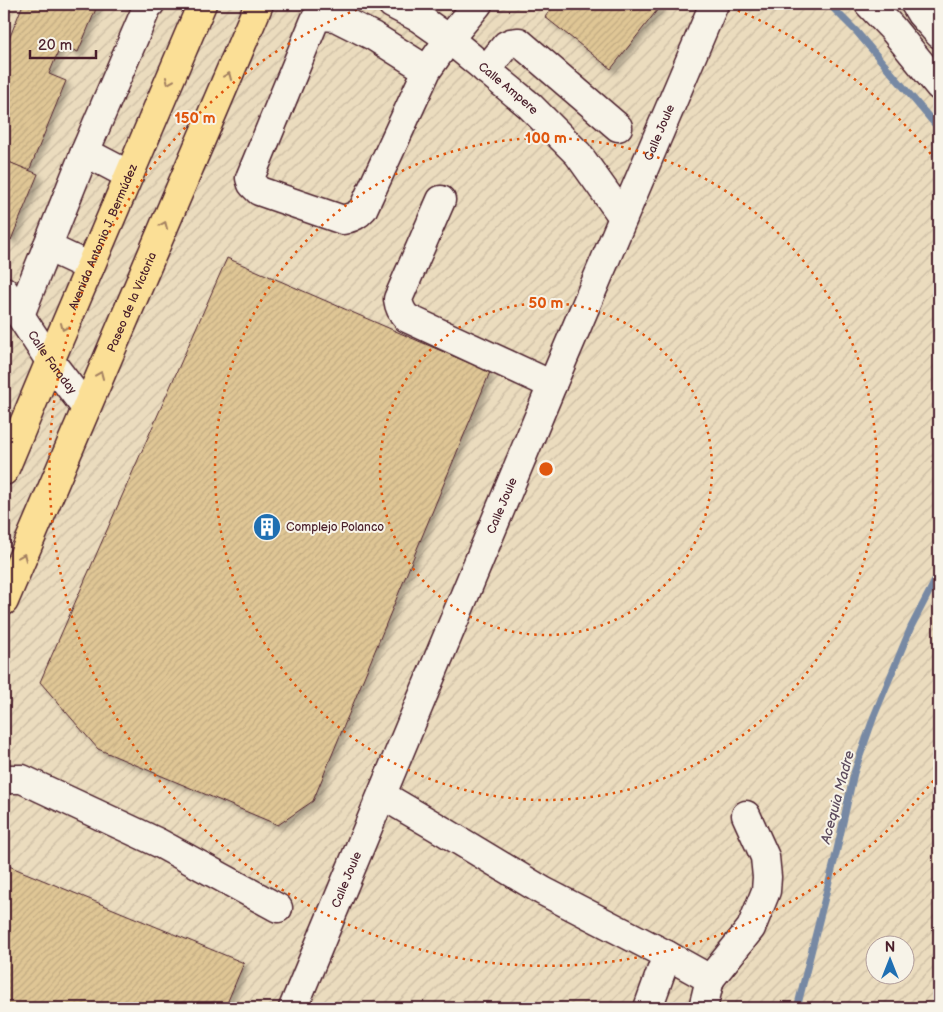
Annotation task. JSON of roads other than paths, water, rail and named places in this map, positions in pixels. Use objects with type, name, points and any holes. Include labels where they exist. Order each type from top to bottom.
[{"type":"main road","name":"Paseo de la Victoria","points":[[4,601],[258,4]]},
{"type":"main road","name":"Avenida Antonio J. Bermúdez","points":[[4,471],[129,175],[196,5]]},
{"type":"street","points":[[20,315],[85,152],[150,4]]},
{"type":"street","name":"Calle Ampere","points":[[392,4],[424,11],[449,39],[529,105],[578,154],[623,217]]},
{"type":"street","points":[[427,70],[373,36],[334,17],[322,16],[315,20],[250,178],[252,184],[258,191],[343,220],[359,214],[427,70],[449,39],[478,4]]},
{"type":"street","name":"Calle Joule","points":[[293,1008],[552,385],[714,4]]},
{"type":"street","points":[[869,4],[892,28],[939,86]]},
{"type":"street","points":[[915,4],[921,14],[939,34]]},
{"type":"street","points":[[486,70],[506,45],[518,42],[618,127]]},
{"type":"street","points":[[85,152],[129,175]]},
{"type":"street","points":[[441,200],[398,299],[402,313],[407,318],[552,385]]},
{"type":"street","points":[[47,247],[90,267]]},
{"type":"street","name":"Calle Faraday","points":[[4,291],[50,361],[86,408]]},
{"type":"street","points":[[4,780],[22,779],[40,787],[159,843],[278,908]]},
{"type":"street","points":[[382,796],[543,891],[710,979]]},
{"type":"street","points":[[703,1008],[710,979],[751,928],[766,891],[765,857],[746,815]]},
{"type":"street","points":[[648,1008],[667,955]]},
{"type":"waterway","name":"Acequia Madre","points":[[829,4],[856,31],[939,129]]},
{"type":"waterway","name":"Acequia Madre","points":[[797,1008],[836,854],[854,773],[874,716],[911,627],[939,573]]},
{"type":"place","name":"Complejo Polanco","points":[[267,527]]}]
